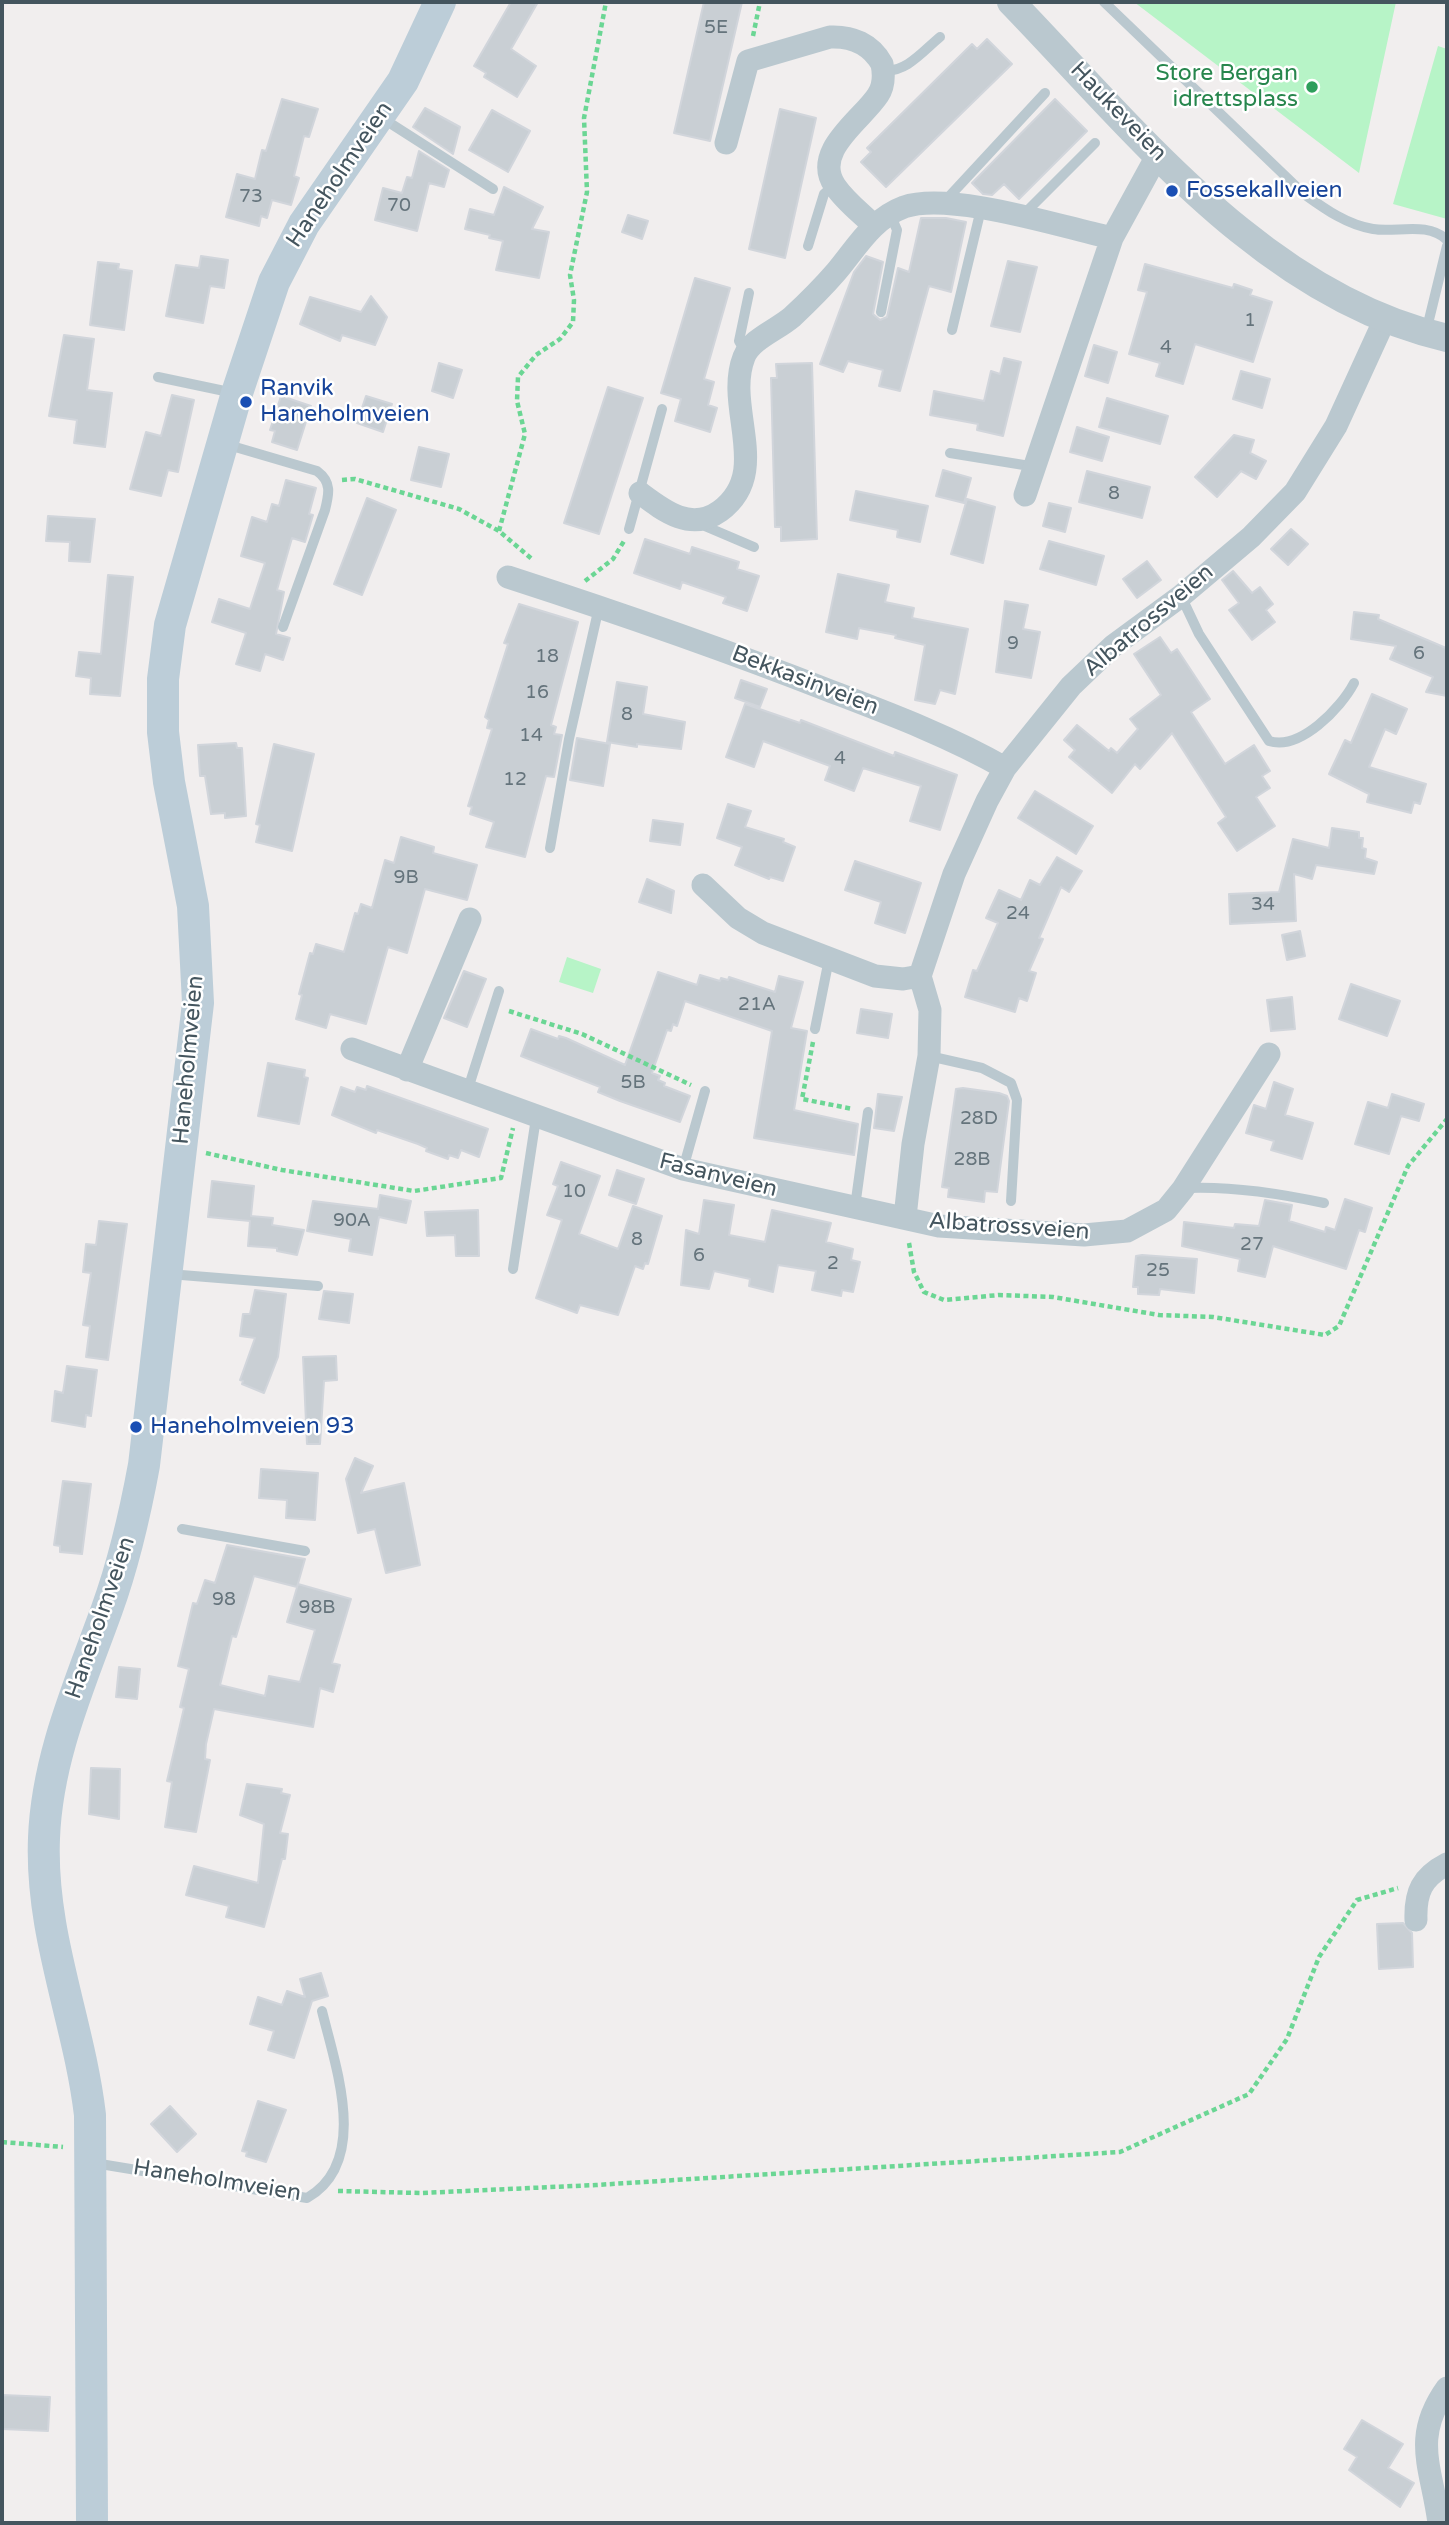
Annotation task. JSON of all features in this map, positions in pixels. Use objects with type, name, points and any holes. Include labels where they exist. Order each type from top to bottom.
[{"type":"main road","name":"Haneholmveien","points":[[92,2523],[92,2162],[86,2082],[47,1919],[44,1837],[49,1786],[62,1732],[108,1607],[135,1514],[146,1452],[194,1041],[198,956],[193,906],[165,755],[163,679],[176,602],[264,310],[285,259],[320,201],[380,116],[422,45],[440,2]]},
{"type":"street","name":"Haukeveien","points":[[1012,2],[1158,154],[1230,222],[1295,273],[1385,319],[1436,336]]},
{"type":"street","points":[[726,143],[748,61],[802,44],[842,37],[861,42],[874,52],[884,70],[883,84],[878,96],[840,137],[831,167],[834,185],[881,220]]},
{"type":"street","points":[[1026,495],[1112,238],[1158,154]]},
{"type":"street","points":[[640,493],[662,509],[694,521],[712,517],[725,508],[743,486],[746,469],[740,379],[746,353],[751,346],[793,316],[881,220],[906,207],[944,203],[1112,238]]},
{"type":"street","name":"Albatrossveien","points":[[1269,1054],[1183,1189],[1166,1210],[1127,1231],[1112,1234],[939,1226],[905,1217],[913,1144],[929,1056],[930,1010],[920,976],[954,874],[1005,768],[1071,686],[1113,646],[1181,596],[1251,537],[1295,492],[1336,426],[1385,319]]},
{"type":"street","name":"Bekkasinveien","points":[[508,577],[758,663],[943,735],[1005,768]]},
{"type":"street","points":[[703,885],[750,927],[875,976],[920,976]]},
{"type":"street","points":[[407,1070],[470,919]]},
{"type":"street","name":"Fasanveien","points":[[352,1049],[683,1170],[905,1217]]},
{"type":"street","points":[[1416,1920],[1415,1905],[1423,1882],[1447,1864]]},
{"type":"street","points":[[1440,2523],[1425,2432],[1433,2408],[1447,2388]]},
{"type":"lane","points":[[1104,2],[1304,194],[1328,211],[1346,221],[1374,229],[1423,230],[1447,240]]},
{"type":"lane","points":[[884,70],[895,71],[905,67],[940,37]]},
{"type":"lane","points":[[944,203],[1045,93]]},
{"type":"lane","points":[[380,116],[493,189]]},
{"type":"lane","points":[[1021,218],[1095,143]]},
{"type":"lane","points":[[808,246],[824,194],[834,185]]},
{"type":"lane","points":[[952,330],[981,209]]},
{"type":"lane","points":[[881,220],[897,230],[881,312]]},
{"type":"lane","points":[[1436,336],[1447,246]]},
{"type":"lane","points":[[746,353],[739,341],[749,293]]},
{"type":"lane","points":[[158,377],[237,393]]},
{"type":"lane","points":[[629,529],[662,409]]},
{"type":"lane","points":[[222,443],[317,471],[327,480],[329,492],[325,510],[283,627]]},
{"type":"lane","points":[[950,453],[1036,467]]},
{"type":"lane","points":[[694,521],[754,547]]},
{"type":"lane","points":[[1181,596],[1199,634],[1269,741],[1279,744],[1294,741],[1329,714],[1354,683]]},
{"type":"lane","points":[[550,848],[569,739],[599,607]]},
{"type":"lane","points":[[815,1029],[830,958]]},
{"type":"lane","points":[[467,1093],[499,990]]},
{"type":"lane","points":[[929,1056],[982,1068],[1011,1083],[1017,1100],[1012,1201]]},
{"type":"lane","points":[[683,1170],[705,1091]]},
{"type":"lane","points":[[855,1207],[868,1112]]},
{"type":"lane","points":[[513,1269],[526,1114]]},
{"type":"lane","points":[[1183,1189],[1219,1187],[1324,1203]]},
{"type":"lane","points":[[166,1274],[318,1286]]},
{"type":"lane","points":[[182,1529],[305,1551]]},
{"type":"lane","name":"Haneholmveien","points":[[92,2162],[307,2199],[323,2189],[337,2170],[344,2123],[322,2011]]},
{"type":"path","points":[[499,531],[525,434],[517,401],[518,377],[536,355],[560,339],[573,322],[574,300],[570,275],[587,192],[584,118],[606,2]]},
{"type":"path","points":[[748,61],[760,2]]},
{"type":"path","points":[[327,480],[355,479],[459,509],[499,531],[538,565]]},
{"type":"path","points":[[577,599],[585,579],[621,550],[629,529]]},
{"type":"path","points":[[494,1006],[582,1034],[705,1091]]},
{"type":"path","points":[[815,1029],[802,1099],[868,1112]]},
{"type":"path","points":[[181,1148],[282,1170],[414,1191],[437,1190],[501,1178],[526,1114]]},
{"type":"path","points":[[905,1217],[914,1272],[924,1292],[944,1300],[999,1295],[1052,1297],[1159,1315],[1213,1317],[1325,1335],[1339,1326],[1408,1166],[1447,1119]]},
{"type":"path","points":[[323,2189],[362,2193],[421,2193],[596,2185],[1120,2152],[1250,2094],[1287,2039],[1319,1957],[1357,1900],[1423,1882]]},
{"type":"path","points":[[2,2142],[60,2145],[92,2162]]},
{"type":"green space","name":"Store Bergan idrettsplass","points":[[1134,2],[1396,2],[1359,173]]},
{"type":"green space","points":[[1438,46],[1447,49],[1447,219],[1393,204]]},
{"type":"green space","points":[[567,957],[601,969],[593,993],[559,982]]},
{"type":"building","points":[[511,2],[538,2],[511,49],[536,66],[517,97],[484,77],[486,73],[474,66]]},
{"type":"building","points":[[704,2],[742,2],[710,141],[674,133]]},
{"type":"building","points":[[987,39],[1012,64],[886,187],[861,162],[871,152],[867,148],[972,44],[977,49]]},
{"type":"building","points":[[282,99],[318,109],[309,137],[304,136],[294,176],[299,178],[291,205],[272,200],[267,218],[261,216],[259,226],[226,217],[237,174],[255,179],[262,150],[266,151]]},
{"type":"building","points":[[1055,99],[1087,131],[1019,199],[1004,184],[992,195],[983,194],[972,183]]},
{"type":"building","points":[[425,108],[460,127],[453,154],[413,127]]},
{"type":"building","points":[[780,109],[816,118],[785,258],[749,249]]},
{"type":"building","points":[[492,110],[530,131],[508,172],[469,150]]},
{"type":"building","points":[[419,151],[449,170],[444,187],[429,183],[417,231],[375,220],[383,188],[402,193],[407,177],[412,178]]},
{"type":"building","points":[[504,187],[543,207],[532,229],[549,232],[539,278],[496,270],[503,241],[465,229],[470,209],[494,215]]},
{"type":"building","points":[[628,215],[648,221],[642,239],[622,232]]},
{"type":"building","points":[[921,218],[946,218],[966,222],[951,292],[929,286],[900,391],[879,386],[883,370],[848,361],[843,372],[820,364],[854,272],[866,256],[883,262],[873,314],[880,320],[887,317],[898,268],[909,272]]},
{"type":"building","points":[[201,256],[228,260],[224,288],[210,286],[203,323],[166,316],[176,265],[199,268]]},
{"type":"building","points":[[1008,261],[1037,267],[1020,332],[991,326]]},
{"type":"building","points":[[98,262],[119,264],[118,269],[132,271],[124,330],[90,325]]},
{"type":"building","points":[[1145,264],[1233,288],[1234,284],[1252,290],[1250,295],[1272,302],[1253,362],[1195,344],[1183,384],[1156,376],[1160,363],[1129,354],[1147,292],[1138,290]]},
{"type":"building","points":[[695,278],[730,288],[704,379],[714,382],[708,405],[717,408],[710,432],[675,421],[681,399],[661,393]]},
{"type":"building","points":[[371,296],[387,317],[375,345],[342,335],[340,341],[300,324],[310,297],[361,312]]},
{"type":"building","points":[[64,335],[94,339],[87,390],[112,393],[105,447],[74,443],[77,420],[49,416]]},
{"type":"building","points":[[1094,345],[1117,352],[1108,383],[1085,376]]},
{"type":"building","points":[[1004,358],[1021,362],[1003,436],[977,430],[978,424],[930,415],[934,391],[984,401],[991,371],[1000,374]]},
{"type":"building","points":[[439,363],[462,370],[453,398],[432,391]]},
{"type":"building","points":[[812,363],[817,539],[781,541],[781,527],[775,527],[771,378],[777,378],[776,364]]},
{"type":"building","points":[[1241,371],[1270,379],[1262,408],[1233,399]]},
{"type":"building","points":[[608,387],[643,398],[599,534],[564,523]]},
{"type":"building","points":[[172,395],[194,400],[178,472],[168,470],[161,496],[130,489],[146,432],[161,436]]},
{"type":"building","points":[[281,396],[311,406],[297,450],[272,442],[275,431],[270,430]]},
{"type":"building","points":[[366,396],[392,404],[383,432],[357,423]]},
{"type":"building","points":[[1107,398],[1168,416],[1160,444],[1099,427]]},
{"type":"building","points":[[1077,427],[1109,437],[1102,461],[1070,452]]},
{"type":"building","points":[[1234,435],[1254,440],[1250,453],[1266,461],[1256,479],[1241,471],[1217,497],[1195,477]]},
{"type":"building","points":[[419,447],[449,454],[441,487],[411,480]]},
{"type":"building","points":[[943,470],[971,478],[964,503],[936,496]]},
{"type":"building","points":[[1087,471],[1150,487],[1142,518],[1079,502]]},
{"type":"building","points":[[286,480],[316,488],[309,514],[313,515],[305,542],[292,538],[277,590],[284,592],[276,634],[290,638],[283,660],[265,654],[260,671],[236,664],[246,633],[212,622],[219,599],[250,609],[265,563],[241,556],[252,517],[267,522],[272,504],[279,506]]},
{"type":"building","points":[[856,491],[928,506],[920,542],[897,537],[898,530],[850,520]]},
{"type":"building","points":[[367,498],[396,510],[362,595],[334,584]]},
{"type":"building","points":[[967,499],[995,507],[983,563],[951,554]]},
{"type":"building","points":[[1049,503],[1071,508],[1065,532],[1043,526]]},
{"type":"building","points":[[48,516],[95,519],[90,562],[69,561],[70,542],[46,541]]},
{"type":"building","points":[[1291,529],[1308,544],[1288,565],[1271,549]]},
{"type":"building","points":[[645,539],[690,554],[692,547],[739,562],[737,569],[759,576],[747,611],[723,603],[726,597],[682,582],[680,589],[634,573]]},
{"type":"building","points":[[1049,541],[1104,556],[1096,585],[1040,569]]},
{"type":"building","points":[[1147,561],[1161,580],[1137,598],[1123,579]]},
{"type":"building","points":[[1233,571],[1252,593],[1260,587],[1273,604],[1266,610],[1275,622],[1252,640],[1229,610],[1239,603],[1222,580]]},
{"type":"building","points":[[838,574],[889,585],[885,602],[914,608],[912,618],[968,629],[955,694],[940,690],[935,704],[915,700],[925,645],[895,638],[896,635],[859,628],[857,639],[826,632]]},
{"type":"building","points":[[108,575],[133,577],[120,696],[90,694],[91,678],[76,676],[79,652],[101,654]]},
{"type":"building","points":[[1005,601],[1028,605],[1023,629],[1040,632],[1031,678],[996,672]]},
{"type":"building","points":[[519,604],[578,622],[551,725],[556,727],[554,734],[562,735],[554,777],[546,776],[525,857],[486,847],[494,822],[470,814],[472,807],[468,806],[492,729],[487,728],[489,720],[485,717],[508,644],[504,643]]},
{"type":"building","points":[[1354,612],[1379,615],[1378,619],[1446,648],[1447,645],[1447,696],[1426,692],[1433,677],[1390,659],[1396,646],[1351,639]]},
{"type":"building","points":[[1160,637],[1171,653],[1177,649],[1210,699],[1191,712],[1225,764],[1254,745],[1270,771],[1262,776],[1270,788],[1256,797],[1275,826],[1237,851],[1218,823],[1226,817],[1172,733],[1140,769],[1135,764],[1112,793],[1069,757],[1075,750],[1064,740],[1077,725],[1109,751],[1111,748],[1117,753],[1138,729],[1130,719],[1161,695],[1134,654]]},
{"type":"building","points":[[741,680],[767,689],[760,707],[735,698]]},
{"type":"building","points":[[617,682],[647,687],[643,714],[685,722],[681,749],[637,744],[637,747],[607,742]]},
{"type":"building","points":[[1372,694],[1407,709],[1396,734],[1385,729],[1369,767],[1426,784],[1420,804],[1414,802],[1411,813],[1367,802],[1369,794],[1329,774],[1345,740],[1351,743]]},
{"type":"building","points":[[745,704],[800,723],[801,720],[894,756],[895,752],[957,775],[940,830],[910,821],[921,786],[863,768],[854,791],[825,780],[830,766],[763,741],[754,767],[726,757]]},
{"type":"building","points":[[577,738],[610,744],[603,786],[570,780]]},
{"type":"building","points":[[236,743],[237,748],[242,748],[246,816],[225,818],[225,813],[211,814],[205,776],[200,776],[198,745]]},
{"type":"building","points":[[274,744],[314,754],[292,851],[256,842],[260,825],[256,824]]},
{"type":"building","points":[[1035,791],[1093,826],[1076,854],[1018,818]]},
{"type":"building","points":[[728,804],[751,811],[745,827],[784,839],[783,842],[795,847],[783,881],[770,877],[769,879],[735,865],[742,847],[717,838]]},
{"type":"building","points":[[653,820],[683,824],[680,845],[650,841]]},
{"type":"building","points":[[1332,828],[1359,832],[1359,838],[1363,838],[1362,848],[1366,849],[1365,858],[1377,862],[1374,874],[1316,865],[1312,879],[1294,874],[1296,921],[1230,924],[1229,894],[1279,892],[1293,839],[1329,848]]},
{"type":"building","points":[[401,837],[434,847],[433,853],[477,865],[467,900],[425,889],[407,953],[388,947],[366,1024],[330,1014],[326,1028],[296,1019],[302,995],[299,994],[310,953],[313,954],[316,944],[344,952],[355,913],[358,914],[361,904],[372,908],[385,860],[394,863]]},
{"type":"building","points":[[1057,857],[1082,871],[1069,892],[1061,887],[1039,938],[1043,939],[1029,971],[1036,973],[1027,1001],[1019,998],[1015,1012],[965,997],[973,970],[977,971],[998,923],[986,918],[999,890],[1021,900],[1030,880],[1040,885]]},
{"type":"building","points":[[855,861],[921,883],[905,933],[875,923],[881,902],[845,890]]},
{"type":"building","points":[[647,879],[674,891],[671,913],[639,902]]},
{"type":"building","points":[[1300,931],[1305,956],[1287,960],[1282,935]]},
{"type":"building","points":[[464,971],[486,979],[467,1027],[444,1018]]},
{"type":"building","points":[[658,972],[697,985],[700,975],[720,981],[721,978],[728,980],[729,977],[775,992],[779,976],[803,982],[791,1028],[807,1031],[794,1110],[858,1124],[854,1155],[754,1138],[772,1031],[685,1001],[677,1026],[673,1024],[671,1031],[667,1030],[652,1073],[660,1076],[658,1080],[665,1083],[664,1086],[690,1096],[680,1122],[598,1092],[600,1087],[521,1056],[531,1029],[558,1039],[559,1036],[566,1038],[625,1065]]},
{"type":"building","points":[[1351,984],[1400,1001],[1387,1036],[1339,1019]]},
{"type":"building","points":[[1292,997],[1295,1029],[1271,1031],[1267,1000]]},
{"type":"building","points":[[861,1009],[892,1014],[888,1038],[857,1033]]},
{"type":"building","points":[[268,1063],[305,1070],[304,1077],[308,1078],[299,1124],[258,1116]]},
{"type":"building","points":[[1274,1082],[1293,1089],[1285,1115],[1313,1123],[1302,1159],[1271,1150],[1274,1141],[1246,1133],[1254,1105],[1266,1109]]},
{"type":"building","points":[[367,1086],[488,1129],[479,1157],[461,1150],[458,1158],[449,1155],[448,1159],[426,1151],[427,1148],[418,1144],[377,1130],[376,1133],[332,1115],[341,1087],[355,1092],[357,1087],[366,1090]]},
{"type":"building","points":[[956,1089],[999,1093],[1007,1096],[1009,1101],[997,1192],[985,1191],[984,1202],[948,1197],[949,1188],[942,1187]]},
{"type":"building","points":[[878,1094],[902,1097],[894,1131],[874,1128]]},
{"type":"building","points":[[1392,1094],[1424,1104],[1419,1121],[1401,1116],[1389,1154],[1355,1144],[1368,1102],[1388,1108]]},
{"type":"building","points":[[561,1162],[600,1176],[579,1234],[618,1249],[633,1206],[662,1216],[648,1264],[645,1263],[643,1269],[635,1266],[618,1315],[580,1305],[577,1313],[536,1298],[562,1220],[547,1215],[558,1186],[553,1184]]},
{"type":"building","points":[[617,1170],[644,1179],[636,1204],[609,1195]]},
{"type":"building","points":[[212,1181],[254,1186],[251,1216],[273,1218],[272,1225],[304,1230],[297,1255],[277,1251],[277,1248],[248,1246],[250,1221],[208,1217]]},
{"type":"building","points":[[380,1195],[411,1201],[406,1223],[379,1217],[372,1255],[349,1251],[351,1239],[307,1231],[313,1201],[378,1209]]},
{"type":"building","points":[[1345,1199],[1372,1208],[1365,1232],[1359,1230],[1346,1269],[1273,1246],[1265,1277],[1238,1271],[1240,1259],[1182,1246],[1184,1222],[1234,1228],[1235,1224],[1259,1226],[1265,1200],[1292,1205],[1289,1221],[1325,1232],[1326,1227],[1335,1230]]},
{"type":"building","points":[[704,1200],[734,1205],[729,1235],[765,1242],[772,1210],[831,1223],[826,1242],[853,1249],[851,1260],[860,1262],[853,1292],[842,1290],[841,1296],[812,1290],[816,1271],[778,1265],[773,1292],[749,1286],[750,1279],[714,1271],[709,1289],[681,1285],[686,1230],[699,1234]]},
{"type":"building","points":[[478,1210],[479,1256],[456,1256],[455,1235],[427,1236],[425,1212]]},
{"type":"building","points":[[99,1221],[127,1224],[108,1360],[86,1357],[90,1326],[83,1325],[91,1273],[83,1272],[86,1244],[96,1245]]},
{"type":"building","points":[[1136,1256],[1197,1259],[1194,1293],[1160,1289],[1159,1295],[1138,1294],[1138,1287],[1133,1287]]},
{"type":"building","points":[[255,1290],[286,1294],[278,1357],[264,1393],[242,1384],[243,1381],[240,1380],[255,1338],[240,1336],[243,1314],[250,1314]]},
{"type":"building","points":[[324,1291],[353,1294],[349,1323],[319,1319]]},
{"type":"building","points":[[336,1356],[337,1380],[324,1381],[320,1444],[307,1444],[303,1357]]},
{"type":"building","points":[[67,1366],[97,1370],[91,1416],[86,1415],[85,1427],[52,1421],[55,1391],[63,1393]]},
{"type":"building","points":[[355,1458],[373,1466],[361,1493],[404,1483],[420,1565],[386,1573],[375,1529],[358,1533],[346,1479]]},
{"type":"building","points":[[261,1469],[318,1473],[315,1520],[286,1518],[287,1500],[259,1498]]},
{"type":"building","points":[[63,1481],[91,1484],[82,1554],[60,1552],[60,1546],[54,1545]]},
{"type":"building","points":[[227,1545],[305,1559],[297,1587],[254,1576],[236,1637],[232,1636],[220,1685],[265,1696],[269,1676],[300,1682],[315,1630],[287,1622],[298,1584],[351,1599],[332,1663],[340,1665],[333,1692],[320,1688],[313,1727],[214,1709],[206,1744],[205,1759],[210,1760],[196,1832],[165,1827],[172,1782],[167,1781],[184,1708],[180,1707],[189,1669],[178,1666],[193,1603],[197,1604],[205,1580],[215,1583]]},
{"type":"building","points":[[119,1667],[140,1669],[137,1699],[116,1697]]},
{"type":"building","points":[[91,1768],[120,1769],[119,1819],[89,1814]]},
{"type":"building","points":[[247,1784],[282,1789],[281,1793],[290,1795],[280,1833],[288,1834],[285,1859],[282,1859],[264,1927],[226,1917],[229,1906],[186,1895],[194,1866],[258,1883],[264,1824],[240,1815]]},
{"type":"building","points":[[1403,1923],[1412,1933],[1413,1967],[1379,1969],[1377,1924]]},
{"type":"building","points":[[321,1973],[328,1996],[312,2001],[294,2058],[268,2050],[274,2031],[250,2024],[258,1997],[282,2005],[287,1991],[305,1997],[300,1979]]},
{"type":"building","points":[[258,2101],[286,2110],[266,2162],[246,2156],[247,2152],[242,2151]]},
{"type":"building","points":[[170,2106],[196,2134],[177,2152],[151,2124]]},
{"type":"building","points":[[2,2395],[50,2397],[48,2431],[2,2429]]},
{"type":"building","points":[[1362,2420],[1403,2444],[1388,2468],[1414,2483],[1400,2507],[1349,2470],[1357,2457],[1344,2449]]},
{"type":"place","name":"Store Bergan idrettsplass","points":[[1312,87]]},
{"type":"place","name":"Fossekallveien","points":[[1172,191]]},
{"type":"place","name":"Ranvik Haneholmveien","points":[[246,402]]},
{"type":"place","name":"Haneholmveien 93","points":[[136,1427]]}]
